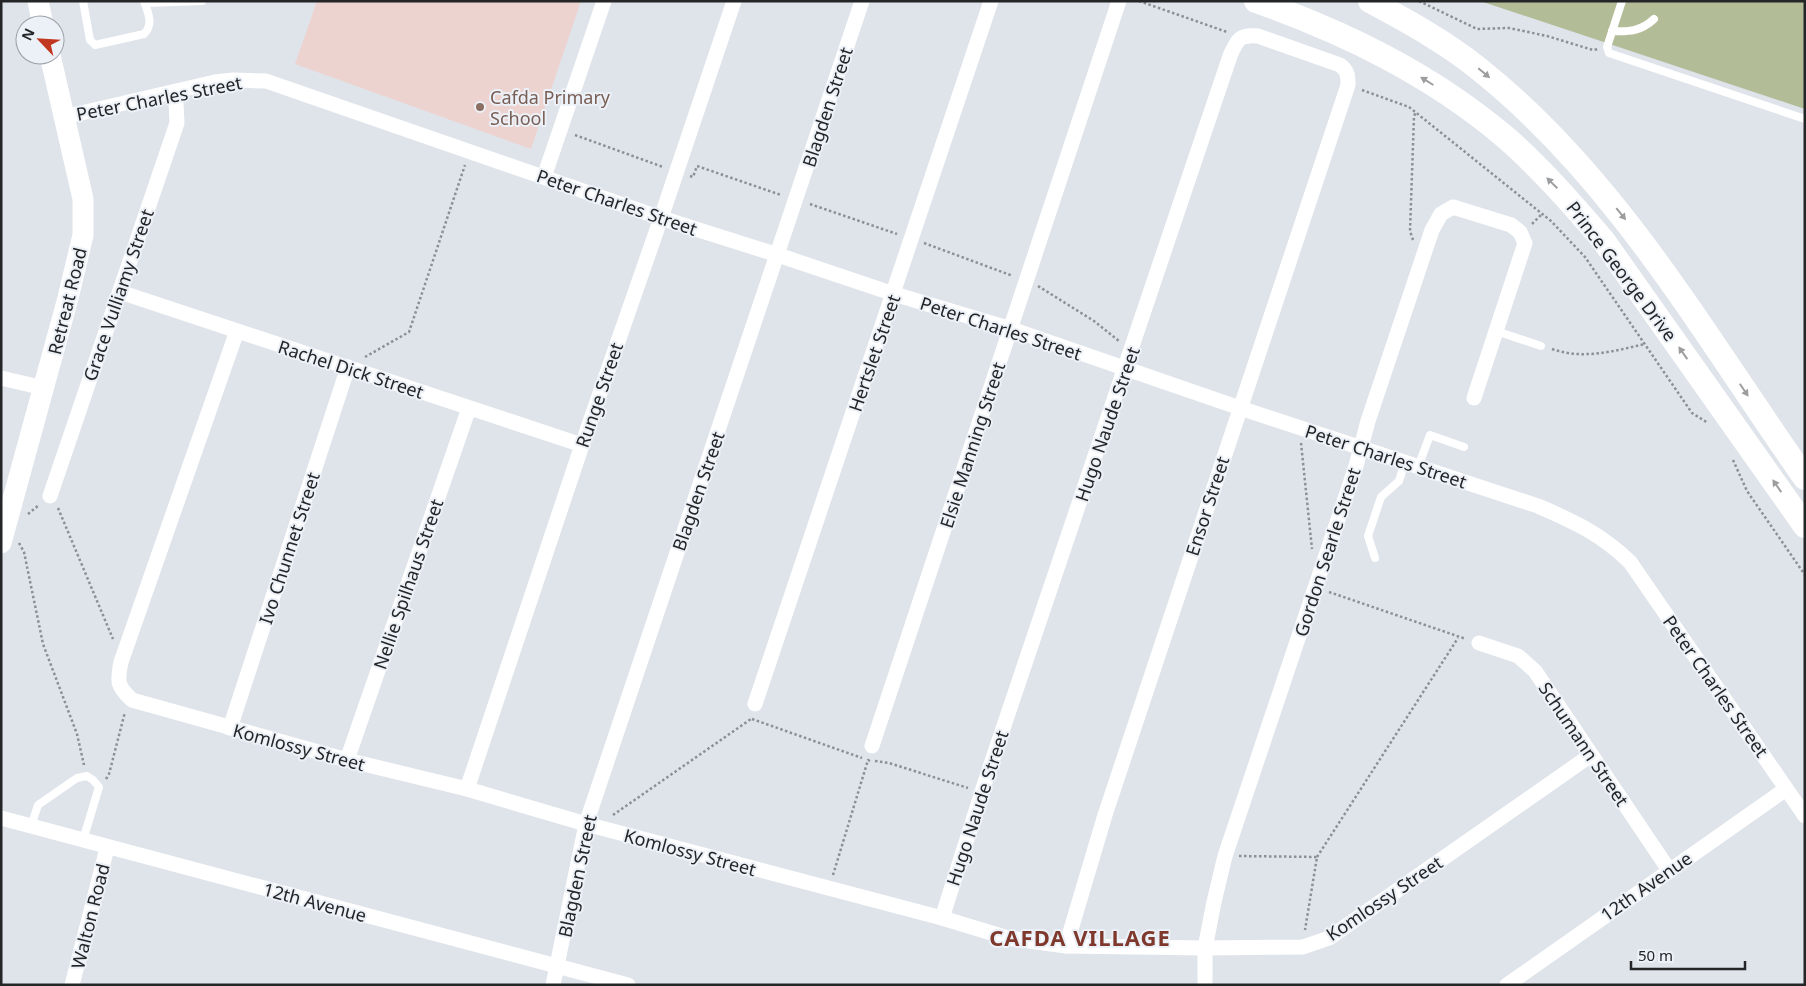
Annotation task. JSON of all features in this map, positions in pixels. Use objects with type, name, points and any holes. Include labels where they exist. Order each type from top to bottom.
[{"type":"main road","points":[[38,1],[41,15]]},
{"type":"main road","name":"Prince George Drive","points":[[1256,1],[1317,23],[1394,60],[1454,98],[1504,136],[1566,196],[1603,240],[1805,526]]},
{"type":"main road","name":"Prince George Drive","points":[[1370,1],[1415,26],[1478,68],[1529,112],[1590,176],[1627,221],[1659,265],[1805,478]]},
{"type":"main road","name":"Retreat Road","points":[[10,543],[44,388],[81,248],[84,225],[83,200],[52,65]]},
{"type":"street","points":[[544,177],[604,1]]},
{"type":"street","name":"Runge Street","points":[[466,789],[734,1]]},
{"type":"street","name":"Blagden Street","points":[[553,985],[586,824],[862,1]]},
{"type":"street","name":"Hertslet Street","points":[[755,704],[991,1]]},
{"type":"street","name":"Elsie Manning Street","points":[[870,753],[1119,1]]},
{"type":"street","name":"Hugo Naude Street","points":[[942,918],[982,792],[1230,56],[1240,38],[1249,35],[1328,60],[1345,69]]},
{"type":"street","name":"Ensor Street","points":[[1066,946],[1105,815],[1348,85],[1348,74],[1345,69]]},
{"type":"street","name":"Peter Charles Street","points":[[64,117],[233,80],[266,81],[661,218],[894,294],[1011,329],[1240,408],[1538,506],[1574,521],[1602,537],[1630,562],[1805,816]]},
{"type":"street","name":"Grace Vulliamy Street","points":[[50,496],[177,123],[176,102],[173,93]]},
{"type":"street","name":"Gordon Searle Street","points":[[1205,985],[1205,948],[1225,856],[1356,466],[1368,421],[1422,259],[1437,219],[1453,206],[1511,225],[1520,232],[1524,239],[1524,250],[1496,331]]},
{"type":"street","name":"Rachel Dick Street","points":[[120,292],[582,445]]},
{"type":"street","points":[[132,700],[119,685],[118,679],[121,662],[237,331]]},
{"type":"street","points":[[1474,398],[1496,331]]},
{"type":"street","name":"Ivo Chunnet Street","points":[[230,728],[348,367]]},
{"type":"street","points":[[1,378],[44,388]]},
{"type":"street","name":"Nellie Spilhaus Street","points":[[347,760],[469,408]]},
{"type":"street","name":"Schumann Street","points":[[1479,642],[1518,656],[1535,671],[1669,870]]},
{"type":"street","name":"Komlossy Street","points":[[132,700],[347,760],[466,789],[608,830],[942,918],[1008,938],[1066,946],[1205,948],[1303,946],[1329,938],[1592,754]]},
{"type":"street","name":"12th Avenue","points":[[1507,985],[1786,789]]},
{"type":"street","name":"12th Avenue","points":[[1,818],[107,848],[628,985]]},
{"type":"street","name":"Walton Road","points":[[72,985],[107,848]]},
{"type":"lane","points":[[83,1],[90,40],[96,45],[144,34],[150,25],[144,2],[202,1]]},
{"type":"lane","points":[[1622,1],[1607,49],[1610,53],[1805,119]]},
{"type":"lane","points":[[1612,31],[1632,32],[1645,27],[1654,19]]},
{"type":"lane","points":[[1496,331],[1541,346]]},
{"type":"lane","points":[[1375,558],[1368,536],[1381,497],[1399,481],[1430,434],[1464,447]]},
{"type":"lane","points":[[30,827],[38,805],[77,778],[87,776],[94,780],[99,787],[83,840]]},
{"type":"path","points":[[1139,1],[1231,33]]},
{"type":"path","points":[[1419,1],[1477,29],[1509,28],[1547,36],[1593,50],[1607,49]]},
{"type":"path","points":[[1356,88],[1409,107],[1551,221],[1585,257],[1692,413],[1710,424]]},
{"type":"path","points":[[567,110],[573,134],[693,177],[696,166],[912,239],[1027,281],[1094,321],[1132,351]]},
{"type":"path","points":[[1416,112],[1414,116],[1410,231],[1422,259]]},
{"type":"path","points":[[348,367],[409,332],[470,152]]},
{"type":"path","points":[[1541,346],[1563,353],[1584,355],[1612,352],[1645,344]]},
{"type":"path","points":[[1299,427],[1313,558]]},
{"type":"path","points":[[1733,459],[1747,491],[1805,575]]},
{"type":"path","points":[[50,496],[58,508],[69,533],[114,640],[121,662]]},
{"type":"path","points":[[10,543],[24,552],[43,644],[76,734],[87,776]]},
{"type":"path","points":[[1316,587],[1458,638],[1479,642]]},
{"type":"path","points":[[1303,946],[1318,858],[1458,638]]},
{"type":"path","points":[[99,787],[109,774],[125,712],[132,700]]},
{"type":"path","points":[[608,830],[612,815],[751,719],[755,704]]},
{"type":"path","points":[[751,719],[870,753],[890,763],[982,792]]},
{"type":"path","points":[[829,888],[870,753]]},
{"type":"path","points":[[1225,856],[1318,858]]},
{"type":"shaded area","name":"Cafda Primary School","points":[[317,1],[581,1],[531,149],[295,64]]},
{"type":"green space","points":[[1480,1],[1805,1],[1805,109]]},
{"type":"place","name":"Cafda Primary School","points":[[480,107]]},
{"type":"district","name":"CAFDA VILLAGE","points":[[1080,937]]}]
